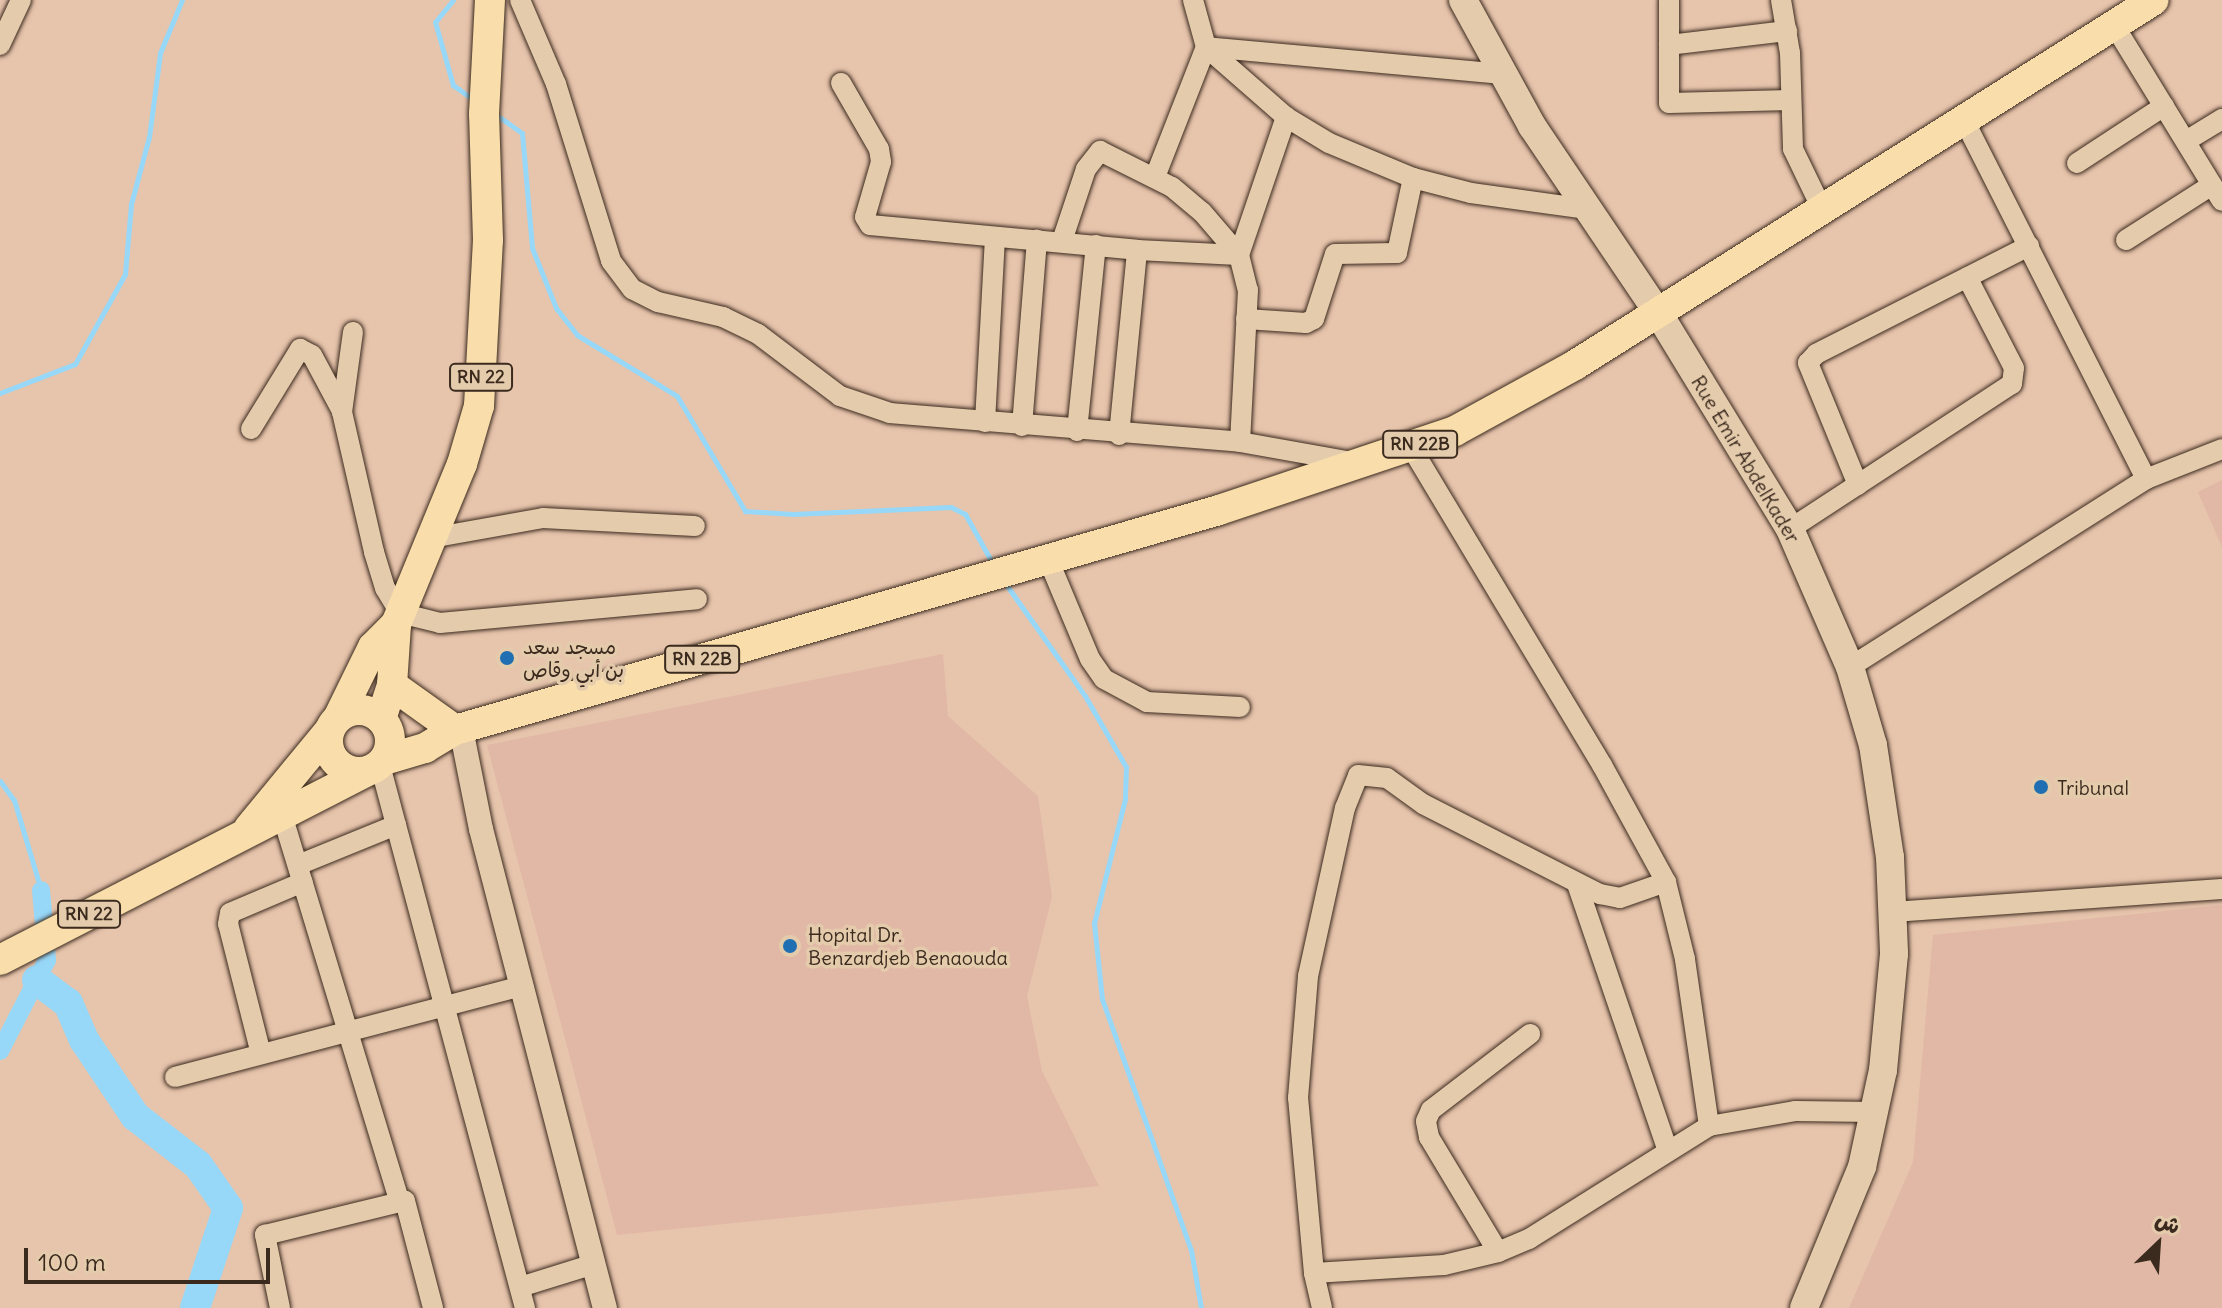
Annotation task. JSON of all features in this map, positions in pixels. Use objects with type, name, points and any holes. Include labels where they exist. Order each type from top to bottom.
[{"type":"main road","name":"RN 22","points":[[382,720],[392,685],[398,618],[462,464],[479,406],[488,240],[484,114],[490,0]]},
{"type":"main road","name":"Rue Emir AbdelKader","points":[[1463,0],[1586,209],[1657,311],[1790,529],[1850,667],[1873,745],[1890,857],[1894,954],[1875,1112],[1862,1167],[1804,1308]]},
{"type":"main road","name":"RN 22B","points":[[377,766],[425,748],[458,729],[1037,562],[1362,464],[1492,415],[2154,0]]},
{"type":"main road","name":"RN 22","points":[[242,835],[334,724],[373,647],[398,618]]},
{"type":"main road","points":[[392,685],[458,729]]},
{"type":"main road","points":[[382,720],[390,740],[377,766],[347,771],[332,758],[334,724],[365,710],[382,720],[425,718],[458,729]]},
{"type":"main road","name":"RN 22","points":[[6,957],[242,835],[283,818],[377,766]]},
{"type":"street","points":[[0,45],[21,0]]},
{"type":"street","points":[[520,0],[556,84],[611,261],[632,289],[658,302],[723,317],[758,334],[859,405],[1022,426],[1240,442],[1362,464]]},
{"type":"street","points":[[1193,0],[1206,47],[1286,117],[1329,143],[1413,178],[1471,193],[1586,209]]},
{"type":"street","points":[[1669,0],[1665,84],[1669,103],[1675,106],[1791,100]]},
{"type":"street","points":[[1781,0],[1787,31],[1793,149],[1821,207]]},
{"type":"street","points":[[2114,25],[2217,193],[2126,240]]},
{"type":"street","points":[[1669,45],[1753,31],[1787,31]]},
{"type":"street","points":[[1206,47],[1504,74]]},
{"type":"street","points":[[1155,177],[1206,47]]},
{"type":"street","points":[[841,83],[879,149],[881,162],[865,217],[870,225],[1137,250],[1239,255]]},
{"type":"street","points":[[2077,163],[2164,106]]},
{"type":"street","points":[[1239,255],[1286,117]]},
{"type":"street","points":[[1963,118],[2146,479]]},
{"type":"street","points":[[2186,141],[2222,119]]},
{"type":"street","points":[[1062,241],[1092,156],[1100,151],[1155,177],[1202,212],[1239,255],[1248,290],[1240,442]]},
{"type":"street","points":[[1246,319],[1306,323],[1314,319],[1335,254],[1397,253],[1413,178]]},
{"type":"street","points":[[985,422],[995,237]]},
{"type":"street","points":[[1022,426],[1037,240]]},
{"type":"street","points":[[1077,431],[1096,245]]},
{"type":"street","points":[[1858,485],[1808,363],[1816,354],[2029,246]]},
{"type":"street","points":[[1119,435],[1137,250]]},
{"type":"street","points":[[1790,529],[2012,384],[2014,368],[1967,277]]},
{"type":"street","points":[[342,412],[353,332]]},
{"type":"street","points":[[251,429],[300,349],[312,355],[342,412],[381,576],[398,618],[440,623],[697,599]]},
{"type":"street","points":[[1411,447],[1602,765],[1666,882],[1685,959],[1709,1126]]},
{"type":"street","points":[[1850,667],[2146,479],[2222,449]]},
{"type":"street","points":[[431,538],[543,518],[695,526]]},
{"type":"street","points":[[1037,562],[1104,679],[1147,702],[1240,707]]},
{"type":"street","points":[[458,729],[605,1308]]},
{"type":"street","points":[[377,766],[396,825],[525,1308]]},
{"type":"street","points":[[1322,1308],[1314,1273],[1298,1098],[1308,976],[1350,786],[1358,775],[1387,778],[1423,804],[1577,884],[1620,898],[1666,882]]},
{"type":"street","points":[[283,818],[400,1202]]},
{"type":"street","points":[[261,1054],[228,924],[230,913],[396,825]]},
{"type":"street","points":[[1577,884],[1667,1148]]},
{"type":"street","points":[[1892,912],[2222,889]]},
{"type":"street","points":[[175,1077],[523,986]]},
{"type":"street","points":[[1498,1252],[1429,1137],[1426,1121],[1431,1110],[1530,1034]]},
{"type":"street","points":[[1314,1273],[1444,1265],[1498,1252],[1529,1239],[1667,1148],[1709,1126],[1795,1111],[1875,1112]]},
{"type":"street","points":[[280,1308],[265,1235],[400,1202],[410,1204],[433,1308]]},
{"type":"street","points":[[520,1287],[594,1264]]},
{"type":"shaded area","points":[[2222,480],[2222,547],[2198,492]]},
{"type":"shaded area","name":"Hopital Dr. Benzardjeb Benaouda","points":[[943,654],[948,716],[1038,796],[1052,897],[1027,996],[1042,1071],[1099,1186],[617,1235],[487,745]]},
{"type":"shaded area","points":[[2222,905],[2222,1308],[1849,1308],[1913,1162],[1933,935]]},
{"type":"waterway","points":[[0,393],[75,364],[125,274],[131,204],[149,137],[160,53],[182,0]]},
{"type":"waterway","points":[[453,0],[435,22],[453,85],[474,100]]},
{"type":"waterway","points":[[495,114],[522,133],[532,248],[556,308],[577,335],[677,396],[745,511],[793,514],[951,507],[965,514],[993,564]]},
{"type":"waterway","points":[[1005,583],[1085,696],[1126,767],[1125,799],[1094,923],[1102,999],[1191,1250],[1201,1308]]},
{"type":"waterway","points":[[0,781],[14,800],[41,890]]},
{"type":"waterway","points":[[0,1051],[47,960],[41,890]]},
{"type":"waterway","points":[[37,980],[68,1003],[84,1040],[135,1116],[198,1165],[228,1208],[195,1308]]},
{"type":"place","name":"مسجد سعد بن أبي وقاص","points":[[507,658]]},
{"type":"place","name":"Tribunal","points":[[2041,787]]},
{"type":"place","name":"Hopital Dr. Benzardjeb Benaouda","points":[[790,946]]}]
